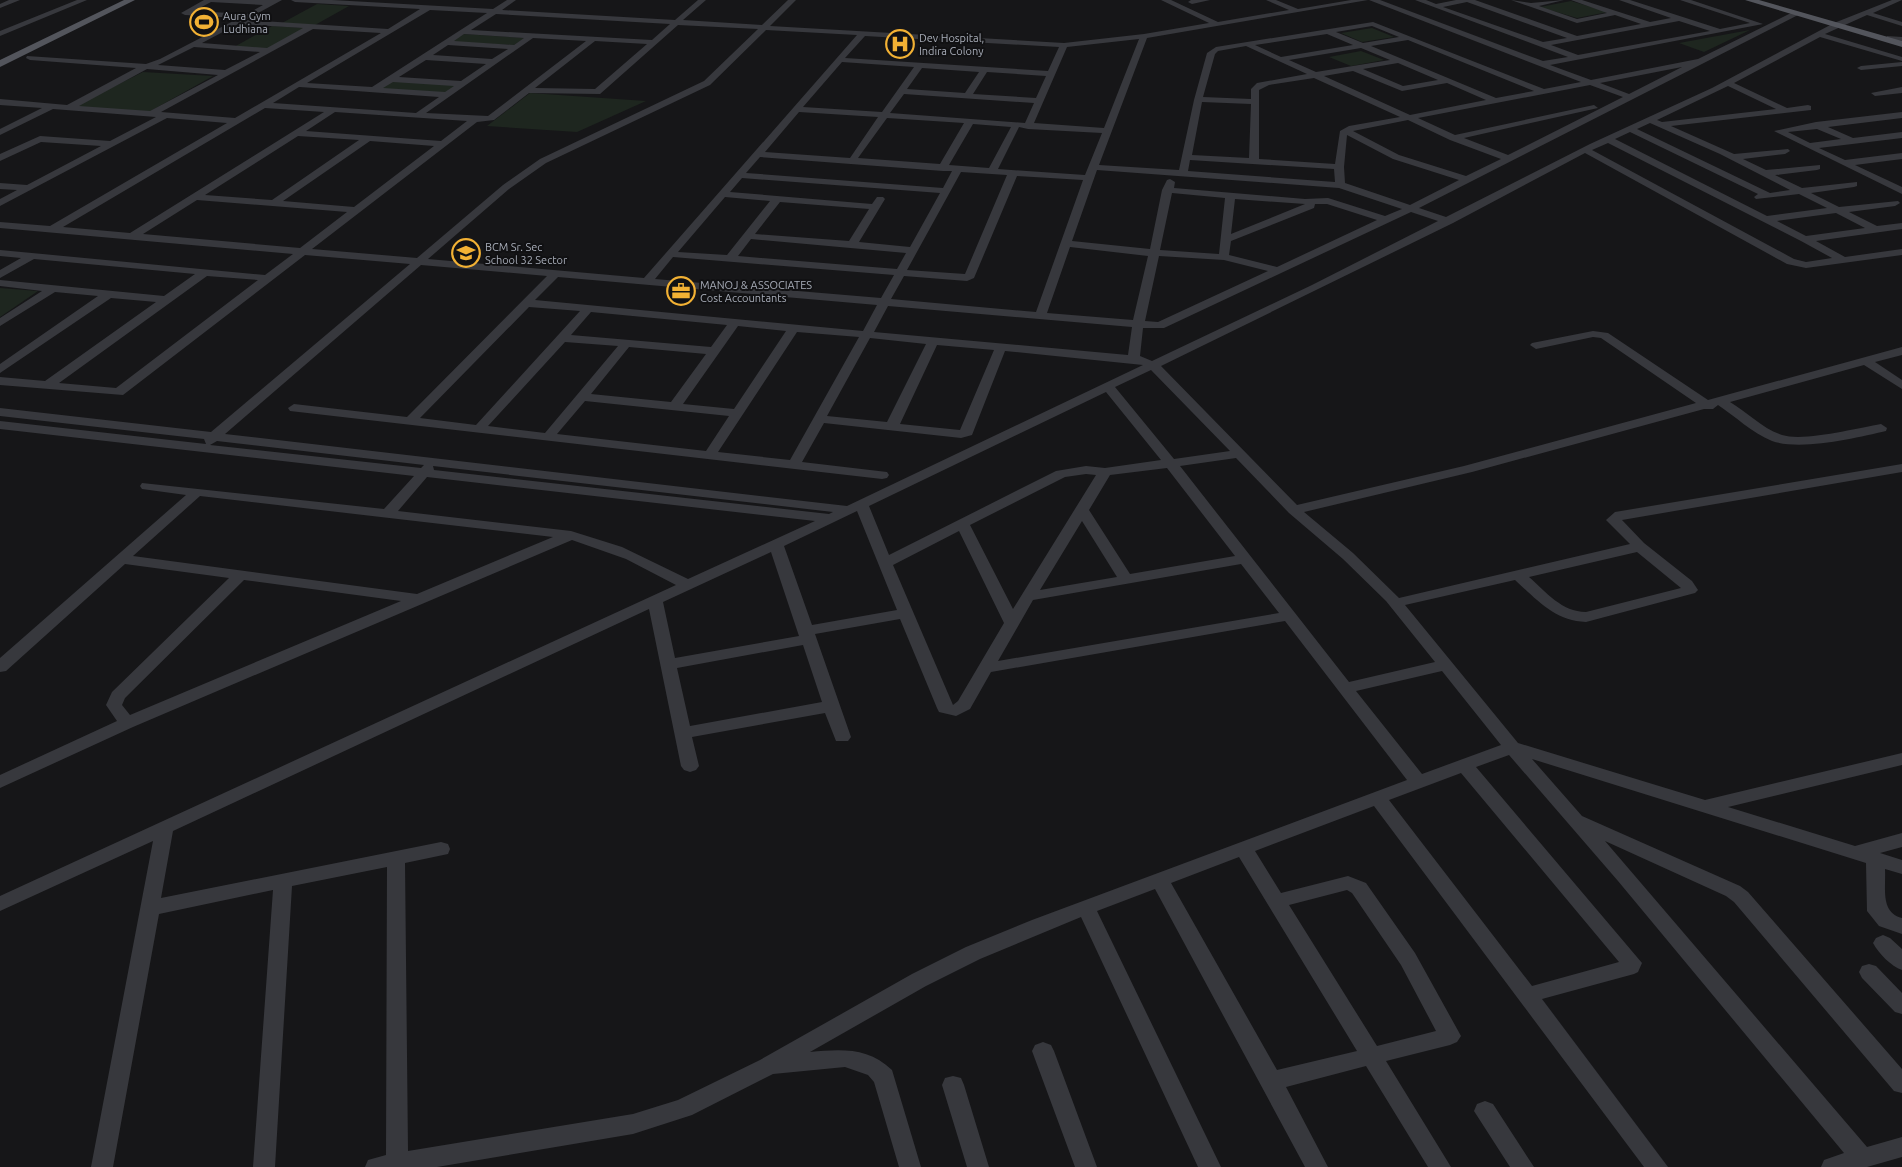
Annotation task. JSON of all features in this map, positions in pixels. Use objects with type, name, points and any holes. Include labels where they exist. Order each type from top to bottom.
[{"type":"main road","points":[[0,55],[116,0]]},
{"type":"main road","points":[[0,64],[131,0]]},
{"type":"main road","points":[[1749,0],[1902,41]]},
{"type":"main road","points":[[1757,0],[1902,41]]},
{"type":"street","points":[[0,6],[16,0]]},
{"type":"street","points":[[0,34],[83,0]]},
{"type":"street","points":[[268,1],[210,0],[184,13],[311,27],[390,31]]},
{"type":"street","points":[[295,0],[1064,45],[1144,36],[1364,0]]},
{"type":"street","points":[[374,90],[512,0]]},
{"type":"street","points":[[201,448],[418,260],[536,165],[706,83],[792,0]]},
{"type":"street","points":[[1165,0],[1217,24]]},
{"type":"street","points":[[1270,0],[1298,11]]},
{"type":"street","points":[[1246,10],[1314,0]]},
{"type":"street","points":[[1330,0],[1341,4]]},
{"type":"street","points":[[1373,0],[1631,97]]},
{"type":"street","points":[[1419,0],[1578,58]]},
{"type":"street","points":[[1435,6],[1468,0],[1576,38]]},
{"type":"street","points":[[1515,0],[1577,21]]},
{"type":"street","points":[[1532,5],[1560,0]]},
{"type":"street","points":[[1575,0],[1651,24]]},
{"type":"street","points":[[1623,0],[1720,31]]},
{"type":"street","points":[[1684,0],[1771,28]]},
{"type":"street","points":[[0,904],[830,519],[1449,221],[1608,139],[1728,83],[1839,24],[1898,0]]},
{"type":"street","points":[[144,68],[145,62],[236,19],[248,16],[268,1]]},
{"type":"street","points":[[66,108],[144,68],[163,61],[268,1]]},
{"type":"street","points":[[527,90],[598,92],[698,1]]},
{"type":"street","points":[[1189,1],[1206,4]]},
{"type":"street","points":[[53,229],[428,8]]},
{"type":"street","points":[[1546,28],[1616,13]]},
{"type":"street","points":[[1867,13],[1902,24]]},
{"type":"street","points":[[0,224],[1160,326],[1280,271],[1468,180],[1612,104],[1631,97],[1796,14]]},
{"type":"street","points":[[1220,15],[1234,21]]},
{"type":"street","points":[[1400,20],[1418,17]]},
{"type":"street","points":[[1542,45],[1680,18]]},
{"type":"street","points":[[1134,359],[1138,325],[1168,190],[1186,157],[1212,51],[1391,21]]},
{"type":"street","points":[[1373,24],[1542,91]]},
{"type":"street","points":[[1542,64],[1759,24]]},
{"type":"street","points":[[1208,25],[1453,138],[1510,159]]},
{"type":"street","points":[[150,115],[311,27]]},
{"type":"street","points":[[1327,31],[1494,100]]},
{"type":"street","points":[[463,32],[654,42]]},
{"type":"street","points":[[647,281],[863,33]]},
{"type":"street","points":[[417,116],[531,36]]},
{"type":"street","points":[[1040,316],[1093,167],[1144,36]]},
{"type":"street","points":[[1816,37],[1853,53],[1875,51],[1902,59]]},
{"type":"street","points":[[1281,60],[1408,38]]},
{"type":"street","points":[[266,105],[474,120],[491,118],[593,39]]},
{"type":"street","points":[[447,43],[516,47]]},
{"type":"street","points":[[193,44],[268,50]]},
{"type":"street","points":[[1028,126],[1064,45]]},
{"type":"street","points":[[424,57],[495,62]]},
{"type":"street","points":[[30,58],[227,73]]},
{"type":"street","points":[[840,60],[1051,74]]},
{"type":"street","points":[[1254,161],[1255,89],[1260,85],[1398,61]]},
{"type":"street","points":[[1340,185],[1339,167],[1343,133],[1346,131],[1407,117],[1700,61]]},
{"type":"street","points":[[1860,68],[1902,64]]},
{"type":"street","points":[[852,161],[920,65]]},
{"type":"street","points":[[1355,69],[1402,89]]},
{"type":"street","points":[[967,96],[984,70]]},
{"type":"street","points":[[391,79],[463,84]]},
{"type":"street","points":[[1362,96],[1446,81]]},
{"type":"street","points":[[1728,83],[1852,141]]},
{"type":"street","points":[[300,84],[447,95]]},
{"type":"street","points":[[1875,92],[1902,90]]},
{"type":"street","points":[[902,91],[1039,100]]},
{"type":"street","points":[[1199,99],[1256,102]]},
{"type":"street","points":[[0,102],[238,121]]},
{"type":"street","points":[[1453,138],[1612,104]]},
{"type":"street","points":[[0,132],[51,107]]},
{"type":"street","points":[[1664,124],[1808,108]]},
{"type":"street","points":[[797,109],[1107,131]]},
{"type":"street","points":[[133,236],[333,110]]},
{"type":"street","points":[[1902,115],[1778,131],[1902,191]]},
{"type":"street","points":[[0,204],[164,116]]},
{"type":"street","points":[[0,381],[118,392],[474,120]]},
{"type":"street","points":[[1650,120],[1664,124],[1733,157],[1875,229]]},
{"type":"street","points":[[943,168],[970,122]]},
{"type":"street","points":[[992,171],[1016,125]]},
{"type":"street","points":[[1630,129],[1769,196]]},
{"type":"street","points":[[1346,131],[1396,157],[1468,180]]},
{"type":"street","points":[[295,133],[443,144]]},
{"type":"street","points":[[1808,146],[1902,135]]},
{"type":"street","points":[[273,204],[369,138]]},
{"type":"street","points":[[0,158],[40,139],[112,144]]},
{"type":"street","points":[[1608,139],[1843,260]]},
{"type":"street","points":[[1586,150],[1792,262],[1806,265],[1902,252]]},
{"type":"street","points":[[1733,157],[1785,151]]},
{"type":"street","points":[[758,154],[1089,178]]},
{"type":"street","points":[[1844,163],[1902,156]]},
{"type":"street","points":[[1186,157],[1339,167]]},
{"type":"street","points":[[1093,167],[1340,185],[1449,221]]},
{"type":"street","points":[[1766,174],[1817,167]]},
{"type":"street","points":[[794,465],[958,169]]},
{"type":"street","points":[[670,254],[961,278],[970,276],[1013,173]]},
{"type":"street","points":[[740,175],[946,191]]},
{"type":"street","points":[[1730,201],[1854,184]]},
{"type":"street","points":[[0,186],[29,188]]},
{"type":"street","points":[[852,245],[888,186]]},
{"type":"street","points":[[1168,190],[1328,202],[1386,220]]},
{"type":"street","points":[[724,194],[875,207]]},
{"type":"street","points":[[1224,257],[1230,195]]},
{"type":"street","points":[[194,197],[355,210]]},
{"type":"street","points":[[730,259],[777,199]]},
{"type":"street","points":[[1225,240],[1312,205],[1306,201]]},
{"type":"street","points":[[1765,219],[1895,203]]},
{"type":"street","points":[[1804,239],[1902,226]]},
{"type":"street","points":[[747,236],[913,250]]},
{"type":"street","points":[[1066,244],[1154,253],[1224,257],[1280,271]]},
{"type":"street","points":[[0,253],[266,278]]},
{"type":"street","points":[[0,275],[32,256]]},
{"type":"street","points":[[47,386],[205,272]]},
{"type":"street","points":[[410,421],[556,273]]},
{"type":"street","points":[[0,283],[167,300]]},
{"type":"street","points":[[0,323],[53,288]]},
{"type":"street","points":[[0,369],[109,294]]},
{"type":"street","points":[[526,303],[1134,359],[1153,365],[1294,510],[1348,556],[1395,602],[1512,747],[1625,876],[1862,1158]]},
{"type":"street","points":[[479,429],[588,309]]},
{"type":"street","points":[[674,407],[735,322]]},
{"type":"street","points":[[710,455],[794,328]]},
{"type":"street","points":[[1536,345],[1593,334],[1604,335],[1708,406]]},
{"type":"street","points":[[562,338],[714,351]]},
{"type":"street","points":[[892,426],[933,341]]},
{"type":"street","points":[[548,437],[626,344]]},
{"type":"street","points":[[820,419],[967,432],[1001,347]]},
{"type":"street","points":[[1294,510],[1468,469],[1708,406],[1864,360],[1902,352]]},
{"type":"street","points":[[1864,360],[1902,384]]},
{"type":"street","points":[[1107,385],[1171,463],[1420,783]]},
{"type":"street","points":[[582,397],[738,413]]},
{"type":"street","points":[[1722,402],[1770,434],[1782,439],[1796,440],[1881,428]]},
{"type":"street","points":[[294,408],[882,475]]},
{"type":"street","points":[[0,412],[434,462],[855,507]]},
{"type":"street","points":[[0,425],[830,519]]},
{"type":"street","points":[[885,563],[1062,474],[1086,470],[1106,472],[1239,454]]},
{"type":"street","points":[[387,515],[434,462]]},
{"type":"street","points":[[1520,575],[1562,613],[1571,618],[1586,617],[1690,590],[1687,584],[1638,545],[1615,523],[1613,520],[1615,517],[1733,495],[1902,468]]},
{"type":"street","points":[[855,507],[885,563],[945,708],[952,711],[960,709],[1106,472]]},
{"type":"street","points":[[147,486],[571,535],[598,542],[624,553],[687,585]]},
{"type":"street","points":[[0,667],[197,492]]},
{"type":"street","points":[[1082,510],[1126,579]]},
{"type":"street","points":[[963,525],[1012,623]]},
{"type":"street","points":[[0,782],[127,723],[571,535]]},
{"type":"street","points":[[776,544],[842,737]]},
{"type":"street","points":[[1395,602],[1520,575],[1633,548],[1638,545]]},
{"type":"street","points":[[122,559],[418,599]]},
{"type":"street","points":[[1029,596],[1246,559]]},
{"type":"street","points":[[127,723],[114,705],[118,696],[241,575]]},
{"type":"street","points":[[656,600],[690,766]]},
{"type":"street","points":[[670,664],[906,613]]},
{"type":"street","points":[[986,668],[1290,616]]},
{"type":"street","points":[[1345,688],[1445,665]]},
{"type":"street","points":[[684,733],[832,706]]},
{"type":"street","points":[[376,1167],[652,1120],[708,1097],[768,1066],[919,980],[973,953],[1086,908],[1380,799],[1512,747],[1707,805],[1902,867]]},
{"type":"street","points":[[1707,805],[1902,759]]},
{"type":"street","points":[[1465,766],[1632,962],[1631,966],[1627,968],[1528,995]]},
{"type":"street","points":[[1380,799],[1657,1167]]},
{"type":"street","points":[[1576,821],[1733,891],[1741,897],[1902,1084]]},
{"type":"street","points":[[102,1167],[165,827]]},
{"type":"street","points":[[1856,852],[1902,840]]},
{"type":"street","points":[[150,908],[441,849]]},
{"type":"street","points":[[1244,849],[1370,1058],[1440,1167]]},
{"type":"street","points":[[396,858],[397,1164]]},
{"type":"street","points":[[1875,858],[1877,911],[1886,921],[1902,926]]},
{"type":"street","points":[[1160,880],[1272,1081],[1317,1167]]},
{"type":"street","points":[[264,1167],[283,881]]},
{"type":"street","points":[[1272,1081],[1370,1058],[1450,1036],[1408,959],[1359,888],[1348,883],[1277,901]]},
{"type":"street","points":[[1086,908],[1210,1167]]},
{"type":"street","points":[[1883,943],[1902,962]]},
{"type":"street","points":[[1869,972],[1902,1006]]},
{"type":"street","points":[[1043,1051],[1086,1167]]},
{"type":"street","points":[[768,1066],[845,1058],[857,1060],[876,1069],[886,1082],[910,1167]]},
{"type":"street","points":[[953,1085],[978,1167]]},
{"type":"street","points":[[1485,1110],[1523,1167]]},
{"type":"street","points":[[1832,1167],[1902,1147]]},
{"type":"shaded area","points":[[1571,1],[1608,12],[1577,18],[1540,7]]},
{"type":"shaded area","points":[[317,4],[349,6],[315,25],[282,23]]},
{"type":"shaded area","points":[[272,26],[305,28],[268,49],[234,47]]},
{"type":"shaded area","points":[[1372,28],[1394,37],[1362,42],[1341,33]]},
{"type":"shaded area","points":[[1750,30],[1704,52],[1679,43]]},
{"type":"shaded area","points":[[463,34],[525,38],[514,45],[452,42]]},
{"type":"shaded area","points":[[1361,51],[1384,60],[1351,66],[1329,57]]},
{"type":"shaded area","points":[[143,72],[213,76],[147,113],[73,107]]},
{"type":"shaded area","points":[[393,80],[457,85],[445,93],[380,89]]},
{"type":"shaded area","points":[[530,93],[646,101],[577,132],[487,126]]},
{"type":"shaded area","points":[[0,288],[38,291],[0,317]]},
{"type":"place","name":"Aura Gym Ludhiana","points":[[204,22]]},
{"type":"place","name":"Dev Hospital, Indira Colony","points":[[900,44]]},
{"type":"place","name":"BCM Sr. Sec School 32 Sector","points":[[466,253]]},
{"type":"place","name":"MANOJ & ASSOCIATES Cost Accountants","points":[[681,291]]}]
